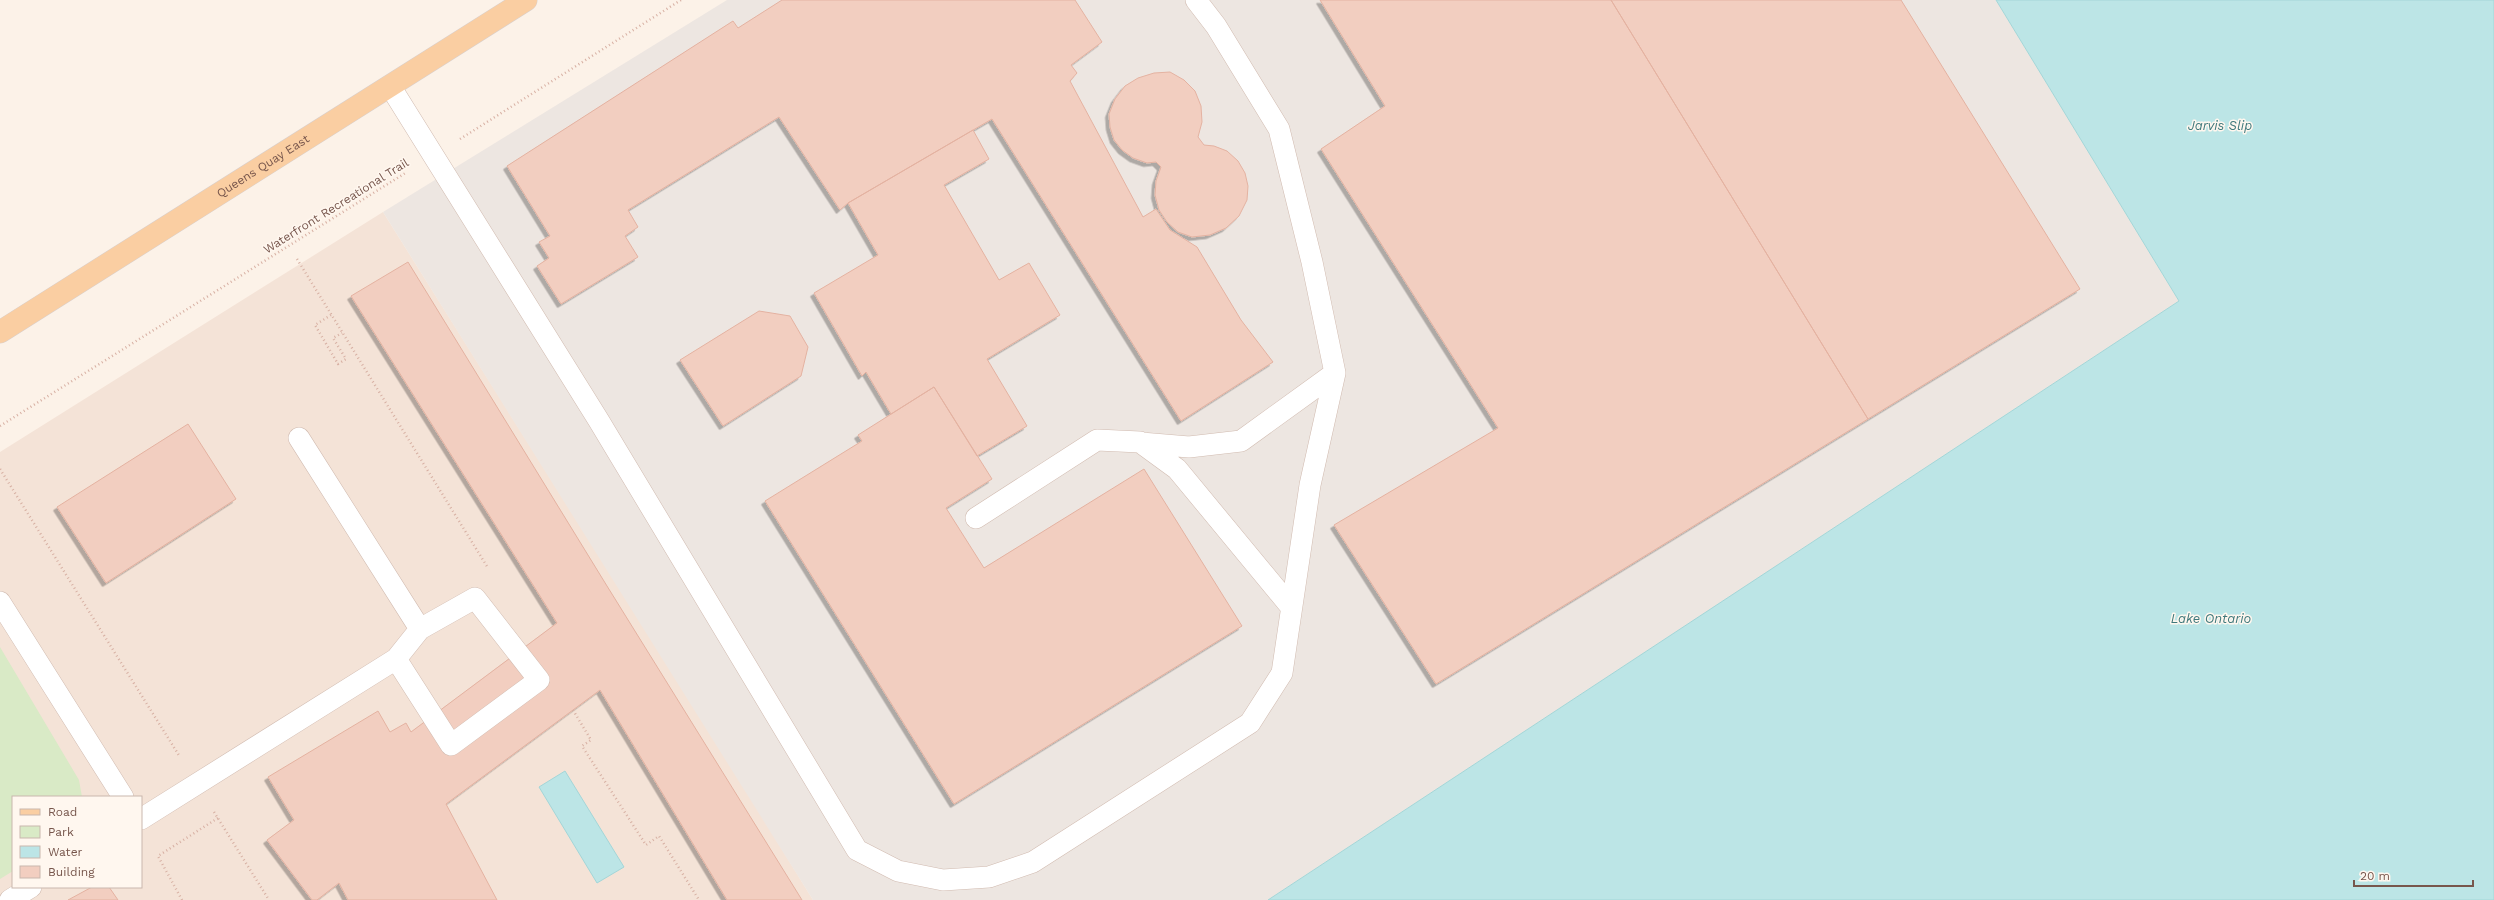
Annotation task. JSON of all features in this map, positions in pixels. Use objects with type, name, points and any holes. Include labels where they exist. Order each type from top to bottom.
[{"type":"main road","name":"Queens Quay East","points":[[0,332],[526,0]]},
{"type":"lane","points":[[390,86],[599,421],[857,850],[898,871],[943,880],[989,877],[1033,862],[1250,723],[1282,672],[1310,485],[1335,373],[1312,262],[1280,129],[1216,26],[1196,0]]},
{"type":"lane","points":[[976,518],[1097,440],[1140,442],[1189,447],[1242,440],[1335,373]]},
{"type":"lane","points":[[299,438],[420,629]]},
{"type":"lane","points":[[1140,442],[1177,469],[1292,608]]},
{"type":"lane","points":[[142,818],[396,660],[420,629],[475,598],[539,680],[451,744],[396,660]]},
{"type":"lane","points":[[0,602],[122,796]]},
{"type":"lane","points":[[10,900],[29,888]]},
{"type":"path","name":"Waterfront Recreational Trail","points":[[0,426],[681,0]]},
{"type":"path","points":[[297,259],[342,333],[375,383],[498,585],[475,598]]},
{"type":"path","points":[[331,315],[315,325],[338,364],[346,359],[333,338],[342,333]]},
{"type":"path","points":[[0,469],[268,900]]},
{"type":"path","points":[[573,710],[592,740],[582,746],[646,845],[659,836],[699,900]]},
{"type":"path","points":[[182,900],[158,856],[218,818]]},
{"type":"shaded area","points":[[727,0],[1996,0],[2179,301],[1268,900],[813,900],[383,212]]},
{"type":"shaded area","points":[[383,212],[732,768],[813,900],[0,900],[0,452]]},
{"type":"green space","points":[[0,647],[79,780],[82,796],[12,796],[12,872],[0,879]]},
{"type":"water","name":"Lake Ontario","points":[[1996,0],[2494,0],[2494,900],[1268,900],[2179,301]]},
{"type":"water","points":[[565,771],[624,867],[597,883],[539,787]]},
{"type":"building","points":[[782,0],[1075,0],[1102,42],[1071,65],[1077,73],[1070,81],[1143,217],[1156,209],[1170,230],[1197,247],[1241,320],[1273,362],[1181,421],[992,119],[848,203],[840,210],[779,117],[628,210],[638,227],[625,236],[638,257],[561,304],[537,266],[549,258],[539,242],[550,236],[507,166],[733,21],[738,28]]},
{"type":"building","points":[[1320,0],[1611,0],[1868,419],[1436,684],[1334,525],[1498,428],[1321,149],[1385,106]]},
{"type":"building","points":[[1611,0],[1901,0],[2080,289],[1868,419]]},
{"type":"building","points":[[1170,72],[1184,80],[1195,91],[1201,106],[1202,122],[1198,137],[1204,145],[1214,146],[1227,151],[1238,161],[1245,173],[1248,186],[1247,200],[1239,216],[1226,228],[1210,235],[1192,237],[1178,232],[1167,222],[1159,210],[1155,195],[1156,181],[1161,167],[1156,162],[1147,163],[1133,158],[1122,150],[1114,140],[1110,127],[1109,114],[1115,99],[1125,86],[1138,78],[1154,73]]},
{"type":"building","points":[[973,130],[989,159],[944,185],[999,280],[1029,263],[1060,315],[987,359],[1027,426],[977,456],[934,387],[891,414],[866,372],[862,376],[814,293],[878,255],[848,203]]},
{"type":"building","points":[[408,262],[802,900],[727,900],[600,690],[446,804],[497,900],[348,900],[339,883],[317,900],[312,900],[267,840],[294,820],[268,777],[378,711],[390,732],[406,723],[411,732],[557,623],[351,296]]},
{"type":"building","points":[[759,311],[790,316],[808,347],[801,376],[723,426],[680,360]]},
{"type":"building","points":[[934,387],[992,479],[946,508],[984,568],[1144,469],[1242,626],[954,804],[765,501],[862,441],[858,435]]},
{"type":"building","points":[[188,424],[236,499],[106,583],[57,507]]},
{"type":"building","points":[[90,888],[110,888],[118,900],[68,900]]},
{"type":"water label","name":"Jarvis Slip","points":[[2220,125]]}]
